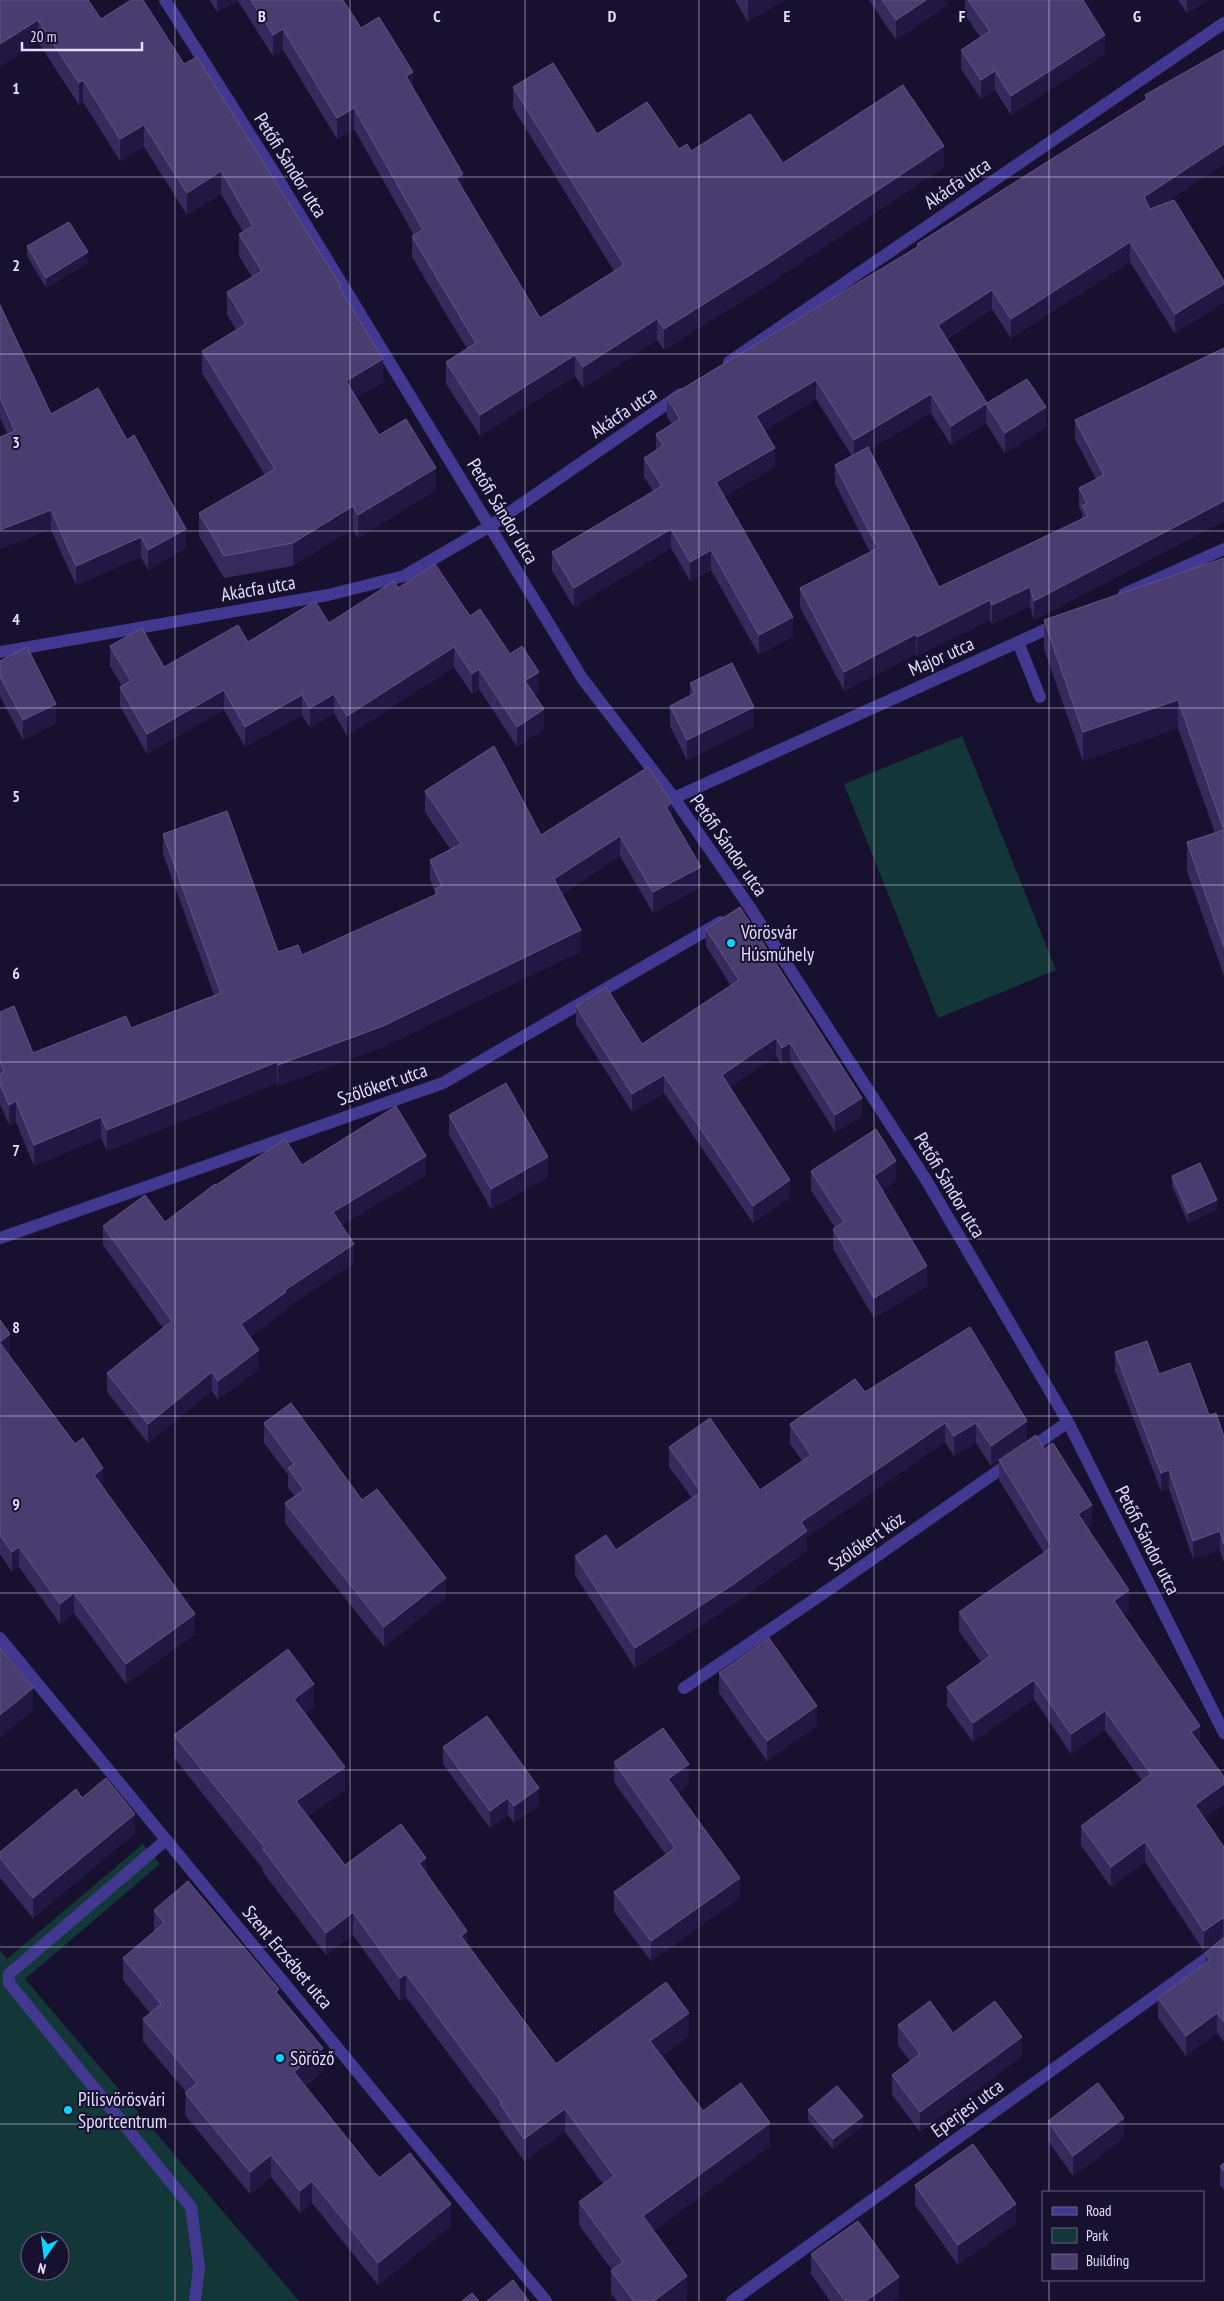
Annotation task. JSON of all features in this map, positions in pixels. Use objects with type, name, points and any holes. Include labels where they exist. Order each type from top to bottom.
[{"type":"street","name":"Petőfi Sándor utca","points":[[165,0],[275,174],[582,678],[674,798],[740,911],[925,1178],[1068,1422],[1224,1733]]},
{"type":"street","name":"Akácfa utca","points":[[721,367],[1224,23]]},
{"type":"street","name":"Akácfa utca","points":[[0,652],[328,596],[404,576],[490,526],[688,390]]},
{"type":"street","points":[[1116,597],[1224,549]]},
{"type":"street","name":"Major utca","points":[[674,798],[1072,618]]},
{"type":"street","points":[[1018,642],[1040,697]]},
{"type":"street","name":"Szőlőkert utca","points":[[0,1238],[443,1083],[740,911]]},
{"type":"street","name":"Szőlőkert köz","points":[[684,1688],[834,1586],[1068,1422]]},
{"type":"street","name":"Szent Erzsébet utca","points":[[0,1638],[546,2301]]},
{"type":"street","points":[[166,1840],[10,1974],[9,1983],[191,2207],[199,2267],[196,2301]]},
{"type":"street","name":"Eperjesi utca","points":[[732,2301],[1224,1946]]},
{"type":"green space","points":[[962,736],[1056,970],[938,1018],[844,784]]},
{"type":"green space","name":"Pilisvörösvári Sportcentrum","points":[[143,1844],[160,1864],[25,1979],[299,2301],[0,2301],[0,1950],[7,1959]]},
{"type":"building","points":[[0,0],[88,0],[101,19],[131,0],[143,0],[184,64],[197,57],[341,286],[339,287],[383,359],[346,381],[379,435],[406,419],[436,468],[358,515],[353,506],[293,543],[224,556],[199,513],[275,469],[202,351],[246,324],[227,292],[262,271],[239,234],[253,226],[221,171],[187,193],[144,125],[120,139],[83,80],[79,83],[38,20],[0,44]]},
{"type":"building","points":[[251,0],[343,0],[361,28],[379,17],[413,72],[406,76],[463,174],[456,178],[540,318],[624,265],[513,87],[553,63],[597,134],[647,102],[679,149],[687,144],[691,151],[750,114],[783,163],[903,85],[944,146],[766,265],[664,329],[657,319],[583,367],[575,355],[480,415],[446,362],[476,343],[412,236],[423,230],[354,108],[337,118],[283,29],[273,35]]},
{"type":"building","points":[[882,0],[926,0],[896,20]]},
{"type":"building","points":[[968,0],[1083,0],[1105,35],[1011,96],[995,71],[981,80],[961,50],[990,31]]},
{"type":"building","points":[[1224,50],[1224,144],[1144,197],[1150,209],[1174,200],[1224,281],[1224,284],[1175,314],[1130,242],[1011,319],[992,290],[938,325],[987,403],[1027,379],[1046,407],[1005,433],[986,404],[951,426],[931,394],[854,440],[816,380],[756,416],[775,448],[716,482],[793,617],[759,635],[711,550],[690,562],[671,529],[574,588],[552,552],[662,486],[644,458],[663,446],[656,434],[680,419],[667,398],[919,246],[917,244],[1147,99],[1145,95]]},
{"type":"building","points":[[69,222],[88,252],[46,278],[27,246]]},
{"type":"building","points":[[0,305],[51,414],[98,388],[127,440],[134,435],[186,529],[148,550],[141,537],[76,566],[51,510],[0,530],[0,437],[15,431],[0,398]]},
{"type":"building","points":[[1224,348],[1224,501],[1034,601],[1030,587],[992,605],[990,600],[917,637],[916,634],[844,672],[800,588],[878,548],[835,465],[868,447],[939,587],[1088,516],[1082,506],[1087,503],[1079,488],[1104,475],[1075,420]]},
{"type":"building","points":[[1224,558],[1224,830],[1178,700],[1083,732],[1044,620]]},
{"type":"building","points":[[435,564],[470,616],[480,609],[510,654],[522,646],[539,672],[525,681],[544,709],[517,727],[479,669],[472,674],[454,647],[347,716],[334,694],[310,708],[302,695],[245,727],[224,690],[147,734],[120,687],[131,681],[110,646],[142,628],[164,667],[238,625],[248,642],[315,601],[329,623],[394,581],[398,588]]},
{"type":"building","points":[[27,647],[56,704],[23,720],[0,676],[0,661]]},
{"type":"building","points":[[732,663],[754,707],[687,740],[670,706],[695,693],[690,683]]},
{"type":"building","points":[[494,746],[541,835],[648,767],[672,803],[666,807],[701,867],[653,892],[620,836],[554,879],[581,930],[383,1026],[278,1065],[277,1062],[107,1130],[101,1117],[34,1145],[16,1101],[9,1105],[0,1084],[0,1074],[4,1072],[0,1062],[0,1012],[14,1006],[33,1053],[126,1016],[131,1028],[221,993],[163,834],[227,811],[278,952],[298,945],[302,955],[437,894],[435,889],[442,886],[430,860],[461,844],[425,791]]},
{"type":"building","points":[[1224,830],[1224,947],[1187,842]]},
{"type":"building","points":[[740,907],[862,1098],[835,1115],[790,1043],[782,1048],[776,1038],[722,1075],[790,1180],[753,1206],[664,1075],[632,1094],[576,1006],[606,987],[642,1044],[739,980],[706,929]]},
{"type":"building","points":[[506,1083],[548,1157],[491,1189],[449,1115]]},
{"type":"building","points":[[396,1106],[426,1156],[333,1212],[354,1244],[285,1290],[286,1292],[241,1324],[259,1350],[218,1381],[212,1372],[148,1424],[107,1373],[172,1321],[103,1226],[145,1195],[165,1222],[215,1184],[285,1139],[302,1165]]},
{"type":"building","points":[[876,1129],[896,1161],[874,1176],[927,1266],[874,1298],[833,1229],[844,1222],[811,1171]]},
{"type":"building","points":[[1200,1163],[1217,1200],[1188,1213],[1172,1176]]},
{"type":"building","points":[[0,1320],[10,1334],[0,1342]]},
{"type":"building","points":[[970,1327],[1027,1421],[991,1446],[976,1423],[954,1436],[945,1423],[801,1522],[807,1531],[734,1584],[635,1648],[575,1556],[606,1535],[616,1550],[701,1492],[669,1447],[710,1418],[760,1490],[811,1455],[790,1424],[855,1379],[865,1392]]},
{"type":"building","points":[[1147,1341],[1159,1374],[1190,1363],[1209,1415],[1216,1413],[1224,1437],[1224,1544],[1220,1531],[1193,1541],[1169,1470],[1161,1473],[1115,1352]]},
{"type":"building","points":[[0,1343],[75,1444],[83,1438],[103,1468],[94,1475],[195,1614],[126,1664],[74,1593],[60,1604],[19,1547],[12,1552],[0,1535]]},
{"type":"building","points":[[291,1403],[362,1500],[377,1489],[446,1578],[384,1627],[285,1503],[304,1490],[288,1468],[294,1464],[264,1423]]},
{"type":"building","points":[[1036,1435],[1044,1449],[1053,1443],[1092,1505],[1078,1514],[1129,1590],[1114,1601],[1200,1726],[1191,1732],[1224,1777],[1224,1784],[1195,1805],[1224,1847],[1224,1919],[1204,1931],[1145,1842],[1111,1867],[1081,1826],[1151,1774],[1105,1711],[1071,1734],[1034,1680],[973,1723],[947,1687],[990,1656],[959,1612],[1052,1547],[999,1460]]},
{"type":"building","points":[[769,1638],[817,1706],[767,1741],[719,1673]]},
{"type":"building","points":[[0,1648],[33,1688],[0,1715]]},
{"type":"building","points":[[288,1649],[314,1684],[294,1699],[345,1767],[296,1801],[345,1865],[401,1824],[426,1858],[419,1863],[467,1931],[461,1936],[556,2064],[666,1982],[689,2013],[650,2041],[703,2111],[741,2083],[770,2123],[643,2216],[687,2276],[654,2301],[634,2301],[611,2271],[623,2262],[579,2202],[614,2176],[565,2109],[524,2139],[500,2104],[502,2103],[406,1974],[400,1978],[353,1912],[326,1933],[263,1849],[265,1848],[174,1735]]},
{"type":"building","points":[[487,1716],[539,1788],[514,1806],[508,1798],[490,1811],[443,1747]]},
{"type":"building","points":[[663,1728],[689,1764],[668,1779],[740,1878],[651,1941],[614,1892],[675,1848],[614,1762]]},
{"type":"building","points":[[106,1778],[135,1814],[33,1898],[0,1858],[0,1852],[76,1789],[82,1798]]},
{"type":"building","points":[[188,1881],[279,1989],[276,1992],[323,2048],[294,2072],[379,2178],[410,2153],[451,2204],[378,2263],[312,2181],[300,2191],[271,2155],[250,2172],[185,2093],[197,2083],[143,2019],[161,2004],[123,1958],[164,1923],[154,1910]]},
{"type":"building","points":[[1224,1937],[1224,2022],[1217,2013],[1186,2036],[1158,1998],[1210,1960],[1205,1953]]},
{"type":"building","points":[[930,2001],[953,2033],[995,2001],[1022,2037],[920,2112],[892,2075],[920,2054],[898,2025]]},
{"type":"building","points":[[1098,2083],[1124,2118],[1073,2156],[1048,2121]]},
{"type":"building","points":[[837,2086],[863,2116],[833,2139],[808,2110]]},
{"type":"building","points":[[973,2144],[1016,2204],[958,2245],[915,2185]]},
{"type":"building","points":[[1224,2163],[1224,2171],[1220,2166]]},
{"type":"building","points":[[858,2221],[899,2277],[866,2301],[845,2301],[811,2254]]},
{"type":"building","points":[[513,2280],[529,2301],[487,2301]]},
{"type":"building","points":[[472,2293],[479,2301],[462,2301]]},
{"type":"place","name":"Vörösvár Húsműhely","points":[[731,943]]},
{"type":"place","name":"Söröző","points":[[280,2058]]},
{"type":"place","name":"Pilisvörösvári Sportcentrum","points":[[68,2110]]}]
